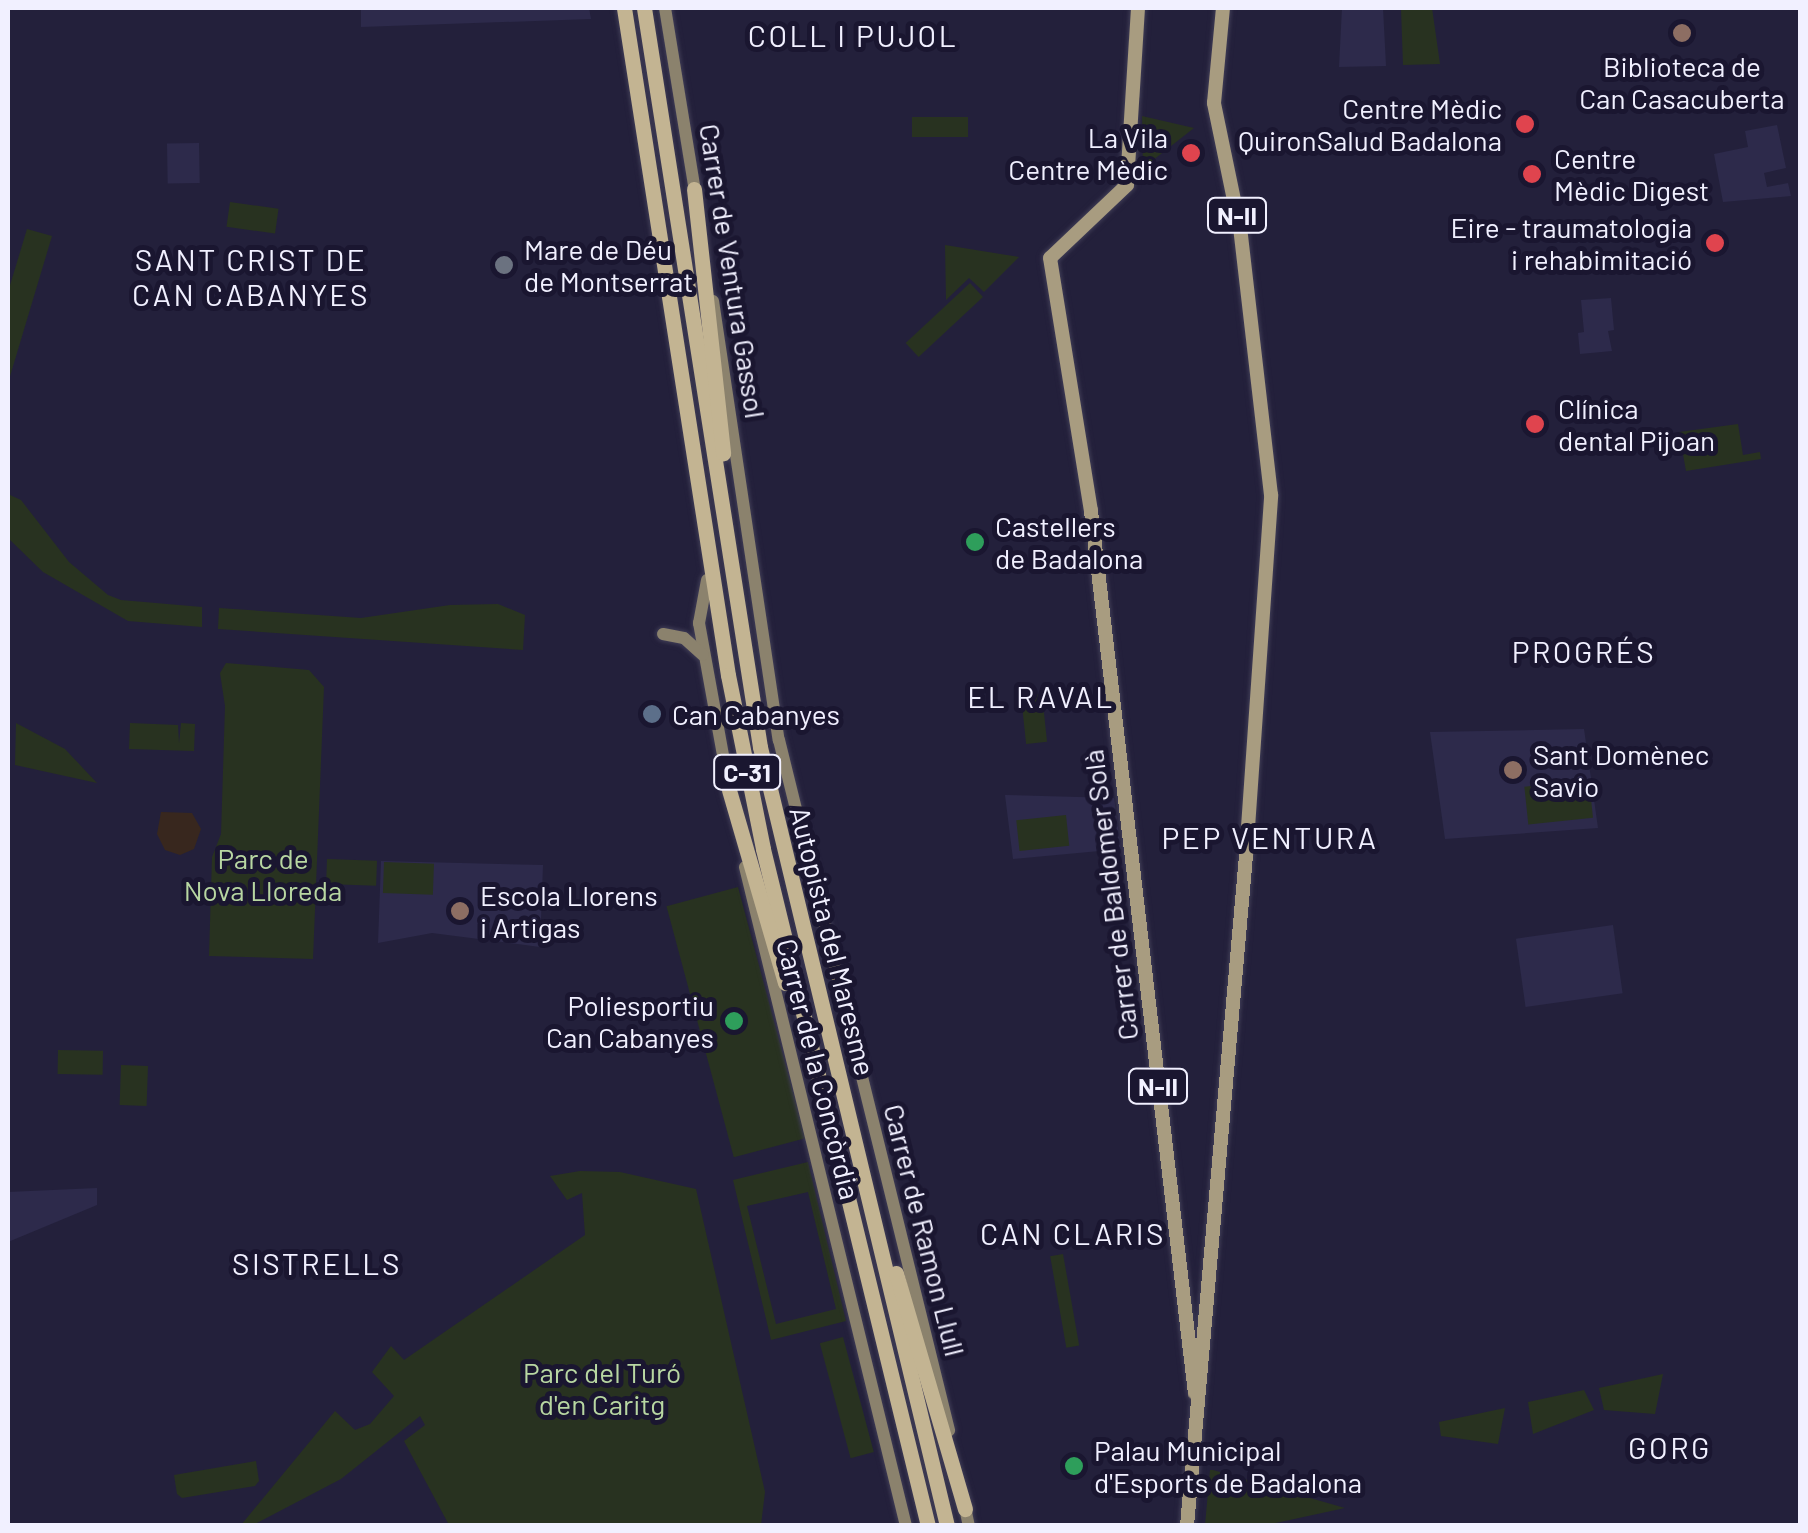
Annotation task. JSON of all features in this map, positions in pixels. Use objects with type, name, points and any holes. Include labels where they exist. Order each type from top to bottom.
[{"type":"highway","name":"Autopista del Maresme","points":[[624,8],[728,675],[763,849],[928,1526]]},
{"type":"highway","name":"Autopista del Maresme","points":[[644,8],[760,747],[948,1526]]},
{"type":"highway","points":[[694,188],[722,437],[726,537]]},
{"type":"highway","points":[[729,790],[796,1020],[811,1049]]},
{"type":"highway","points":[[863,1178],[967,1517]]},
{"type":"main road","name":"Carrer de Baldomer Solà","points":[[1138,8],[1128,185],[1050,258],[1091,511],[1198,1408]]},
{"type":"main road","name":"N-II","points":[[1187,1526],[1261,650],[1270,486],[1240,229],[1216,119],[1213,77],[1223,8]]},
{"type":"street","name":"Carrer de Ventura Gassol","points":[[665,8],[747,542],[787,772]]},
{"type":"street","name":"Carrer de la Concòrdia","points":[[707,580],[699,622],[752,903],[906,1526]]},
{"type":"street","points":[[663,634],[684,638],[704,656]]},
{"type":"street","name":"Carrer de Ramon Llull","points":[[787,772],[967,1517]]},
{"type":"shaded area","points":[[361,8],[589,8],[591,19],[361,27]]},
{"type":"shaded area","points":[[1342,8],[1383,8],[1386,66],[1339,67]]},
{"type":"shaded area","points":[[1777,125],[1786,168],[1764,173],[1767,187],[1788,183],[1791,196],[1723,202],[1714,154],[1748,147],[1745,131]]},
{"type":"shaded area","points":[[199,143],[200,183],[168,184],[167,144]]},
{"type":"shaded area","points":[[1611,298],[1614,330],[1608,331],[1612,351],[1580,354],[1578,333],[1584,332],[1581,300]]},
{"type":"shaded area","name":"Sant Domènec Savio","points":[[1584,729],[1598,828],[1445,839],[1430,732]]},
{"type":"shaded area","points":[[1005,795],[1114,798],[1121,849],[1013,859]]},
{"type":"shaded area","points":[[161,812],[192,813],[201,829],[194,849],[180,855],[165,850],[157,834]]},
{"type":"shaded area","name":"Escola Llorens i Artigas","points":[[381,861],[543,865],[540,947],[432,933],[378,943]]},
{"type":"shaded area","points":[[1613,925],[1623,993],[1526,1007],[1516,939]]},
{"type":"shaded area","points":[[97,1188],[97,1205],[8,1242],[8,1192]]},
{"type":"green space","points":[[1432,8],[1440,64],[1403,65],[1401,9]]},
{"type":"green space","points":[[1142,116],[1194,128],[1143,168]]},
{"type":"green space","points":[[912,117],[968,117],[968,137],[912,137]]},
{"type":"green space","points":[[230,202],[279,209],[275,234],[227,227]]},
{"type":"green space","points":[[27,229],[52,236],[8,383],[8,292]]},
{"type":"green space","points":[[945,245],[1019,257],[984,292],[969,278],[946,300]]},
{"type":"green space","points":[[970,283],[983,297],[919,357],[906,343]]},
{"type":"green space","points":[[1738,424],[1743,455],[1760,452],[1761,459],[1686,471],[1679,432]]},
{"type":"green space","points":[[10,495],[21,500],[69,562],[108,595],[121,600],[202,607],[202,627],[128,621],[43,572],[8,538]]},
{"type":"green space","points":[[498,604],[525,615],[523,650],[218,629],[219,608],[361,618],[450,605]]},
{"type":"green space","name":"Parc de Nova Lloreda","points":[[226,663],[309,670],[324,687],[313,959],[209,956],[212,857],[221,834],[225,706],[220,673]]},
{"type":"green space","points":[[1042,694],[1047,742],[1026,744],[1021,696]]},
{"type":"green space","points":[[16,723],[65,749],[97,783],[15,765]]},
{"type":"green space","points":[[130,723],[178,725],[179,743],[181,723],[195,724],[194,751],[129,749]]},
{"type":"green space","points":[[1589,780],[1593,818],[1528,825],[1524,787]]},
{"type":"green space","points":[[1066,815],[1069,846],[1020,851],[1016,820]]},
{"type":"green space","points":[[327,859],[377,861],[376,886],[326,884]]},
{"type":"green space","points":[[384,862],[434,864],[433,895],[383,893]]},
{"type":"green space","name":"Poliesportiu Can Cabanyes","points":[[738,887],[805,1138],[734,1157],[667,906]]},
{"type":"green space","points":[[58,1050],[103,1051],[103,1075],[58,1074]]},
{"type":"green space","points":[[121,1065],[148,1066],[147,1106],[120,1105]]},
{"type":"green space","points":[[808,1162],[846,1321],[771,1340],[733,1180]],"holes":[[[808,1192],[836,1309],[776,1324],[747,1206]]]},
{"type":"green space","name":"Parc del Turó d'en Caritg","points":[[580,1171],[620,1172],[696,1189],[765,1492],[761,1525],[449,1525],[404,1441],[425,1425],[420,1416],[341,1479],[253,1525],[241,1525],[335,1411],[355,1430],[370,1424],[394,1396],[372,1372],[391,1346],[404,1360],[585,1235],[582,1193],[567,1200],[550,1176]]},
{"type":"green space","points":[[1063,1254],[1079,1346],[1066,1348],[1050,1256]]},
{"type":"green space","points":[[843,1337],[874,1452],[851,1458],[820,1343]]},
{"type":"green space","points":[[1663,1374],[1655,1414],[1604,1410],[1599,1388]]},
{"type":"green space","points":[[1584,1390],[1594,1410],[1533,1434],[1528,1402]]},
{"type":"green space","points":[[1505,1408],[1498,1444],[1441,1436],[1439,1422]]},
{"type":"green space","points":[[256,1461],[259,1481],[255,1486],[182,1498],[177,1494],[174,1475]]},
{"type":"green space","points":[[1210,1470],[1345,1508],[1266,1525],[1205,1525]]},
{"type":"place","name":"Biblioteca de Can Casacuberta","points":[[1682,33]]},
{"type":"place","name":"Centre Mèdic QuironSalud Badalona","points":[[1525,124]]},
{"type":"place","name":"La Vila Centre Mèdic","points":[[1191,153]]},
{"type":"place","name":"Centre Mèdic Digest","points":[[1532,174]]},
{"type":"place","name":"Eire - traumatologia i rehabimitació","points":[[1715,243]]},
{"type":"place","name":"Mare de Déu de Montserrat","points":[[504,265]]},
{"type":"place","name":"Clínica dental Pijoan","points":[[1535,424]]},
{"type":"place","name":"Castellers de Badalona","points":[[975,542]]},
{"type":"place","name":"Can Cabanyes","points":[[652,714]]},
{"type":"place","name":"Sant Domènec Savio","points":[[1513,770]]},
{"type":"place","name":"Escola Llorens i Artigas","points":[[460,911]]},
{"type":"place","name":"Poliesportiu Can Cabanyes","points":[[734,1021]]},
{"type":"place","name":"Palau Municipal d'Esports de Badalona","points":[[1074,1466]]},
{"type":"district","name":"COLL I PUJOL","points":[[853,35]]},
{"type":"district","name":"SANT CRIST DE CAN CABANYES","points":[[251,276]]},
{"type":"district","name":"PROGRÉS","points":[[1584,651]]},
{"type":"district","name":"EL RAVAL","points":[[1041,696]]},
{"type":"district","name":"PEP VENTURA","points":[[1270,837]]},
{"type":"district","name":"CAN CLARIS","points":[[1073,1233]]},
{"type":"district","name":"SISTRELLS","points":[[317,1263]]},
{"type":"district","name":"GORG","points":[[1670,1447]]}]
